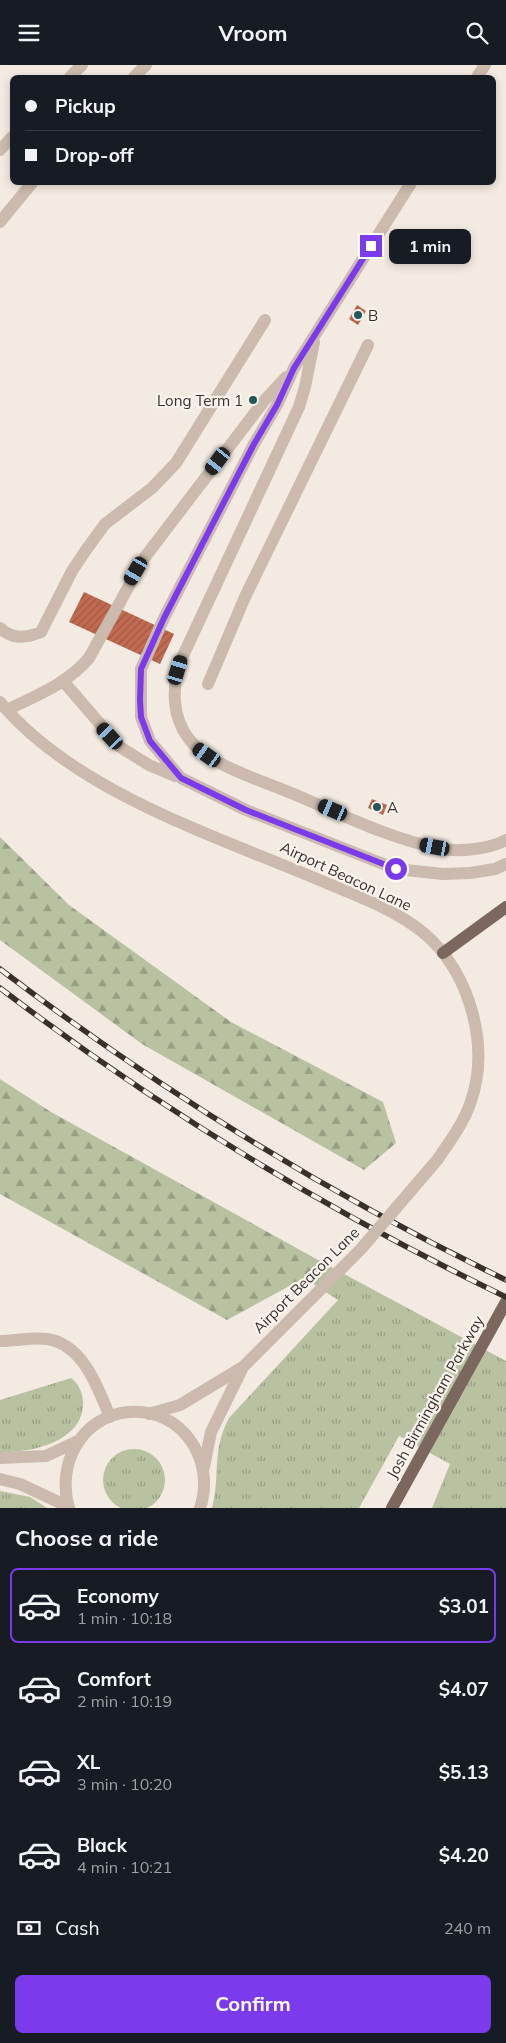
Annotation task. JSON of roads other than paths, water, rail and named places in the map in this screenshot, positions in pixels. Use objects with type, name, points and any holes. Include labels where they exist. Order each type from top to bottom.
[{"type":"main road","points":[[444,953],[506,907]]},
{"type":"main road","name":"Josh Birmingham Parkway","points":[[392,1508],[506,1302]]},
{"type":"street","points":[[72,75],[82,65]]},
{"type":"street","points":[[136,75],[146,65]]},
{"type":"street","points":[[0,150],[10,139]]},
{"type":"street","points":[[0,222],[30,185]]},
{"type":"street","points":[[181,778],[150,741],[141,717],[141,669],[164,618],[254,444],[277,405],[294,368],[410,185]]},
{"type":"street","points":[[0,628],[5,633],[24,638],[41,633],[72,571],[86,550],[105,524],[152,489],[176,463],[265,320]]},
{"type":"street","points":[[314,336],[306,387],[299,407],[181,660],[174,680],[176,709],[181,724],[189,739],[216,761],[366,825],[424,845],[445,849],[477,848],[506,840]]},
{"type":"street","points":[[208,684],[245,597],[368,345]]},
{"type":"street","points":[[3,706],[50,690],[80,668],[95,649],[119,600],[150,550],[264,401],[294,368]]},
{"type":"street","points":[[63,681],[120,747],[148,765],[181,778],[246,810],[396,869],[443,874],[470,873],[495,869],[506,865]]},
{"type":"street","name":"Airport Beacon Lane","points":[[3,706],[56,753],[105,785],[146,807],[390,911],[423,933],[444,953],[464,988],[472,1012],[478,1069],[471,1103],[460,1127],[438,1159],[361,1249],[243,1367],[180,1405],[149,1414]]},
{"type":"street","points":[[0,1341],[48,1339],[70,1349],[92,1373],[110,1417]]},
{"type":"street","name":"Airport Beacon Lane","points":[[204,1468],[211,1432],[243,1367]]},
{"type":"street","points":[[69,1507],[65,1484],[66,1472],[68,1461],[78,1441],[92,1427],[110,1417],[129,1412],[149,1414],[168,1420],[185,1433],[197,1449],[204,1468],[205,1489],[200,1508]]},
{"type":"street","points":[[0,1458],[46,1456],[78,1441]]},
{"type":"street","points":[[0,1479],[20,1484],[69,1507]]},
{"type":"railway","points":[[0,969],[121,1056],[246,1137],[374,1212],[506,1280]]},
{"type":"railway","points":[[0,988],[120,1075],[245,1155],[374,1229],[506,1297]]},
{"type":"place","name":"B","points":[[358,315]]},
{"type":"place","name":"Long Term 1","points":[[253,400]]},
{"type":"place","name":"A","points":[[377,807]]}]
